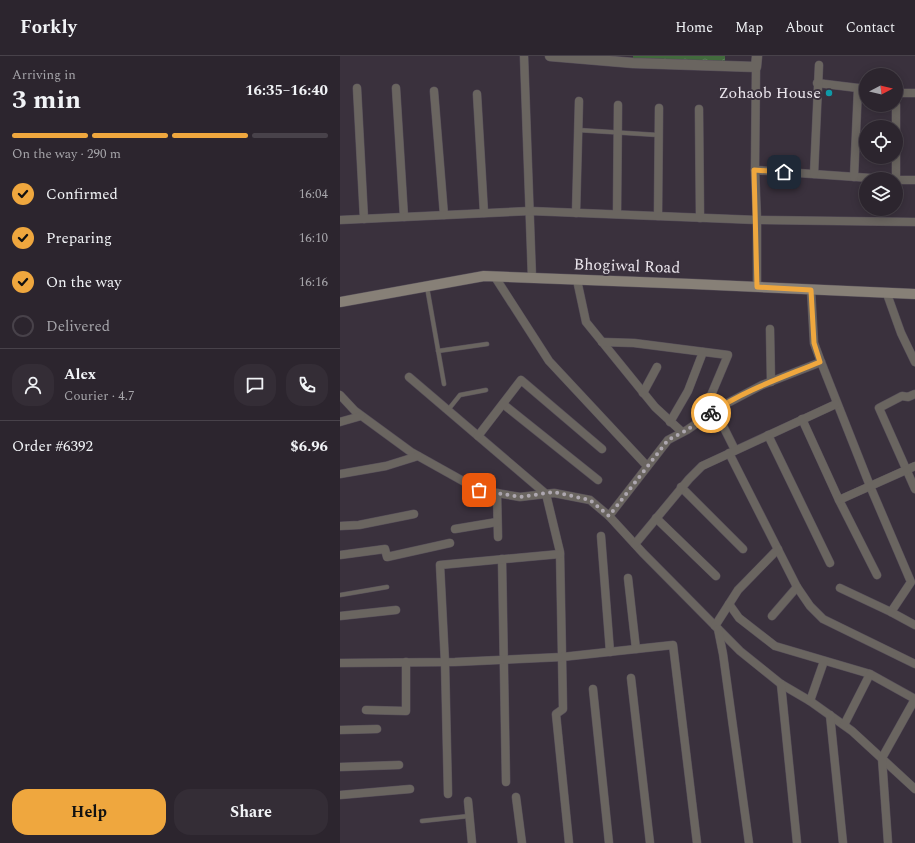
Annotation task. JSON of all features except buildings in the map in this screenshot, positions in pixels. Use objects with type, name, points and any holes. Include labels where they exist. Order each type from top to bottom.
[{"type":"main road","name":"Bhogiwal Road","points":[[340,302],[484,276],[915,294]]},
{"type":"street","points":[[524,56],[532,278]]},
{"type":"street","points":[[550,56],[756,67]]},
{"type":"street","points":[[757,56],[754,170],[757,220],[757,287]]},
{"type":"street","points":[[814,174],[819,64]]},
{"type":"street","points":[[817,83],[859,89]]},
{"type":"street","points":[[357,88],[364,219]]},
{"type":"street","points":[[396,88],[404,217]]},
{"type":"street","points":[[434,91],[444,215]]},
{"type":"street","points":[[903,93],[915,93]]},
{"type":"street","points":[[477,94],[484,213]]},
{"type":"street","points":[[576,213],[579,100]]},
{"type":"street","points":[[617,214],[618,104]]},
{"type":"street","points":[[658,216],[659,108]]},
{"type":"street","points":[[699,110],[700,218]]},
{"type":"street","points":[[854,177],[860,112]]},
{"type":"street","points":[[896,112],[896,172]]},
{"type":"street","points":[[754,170],[859,177]]},
{"type":"street","points":[[903,180],[915,180]]},
{"type":"street","points":[[340,220],[530,211],[757,220],[915,222]]},
{"type":"street","points":[[495,277],[549,361],[647,466]]},
{"type":"street","points":[[577,280],[586,322],[655,408],[682,432]]},
{"type":"street","points":[[811,290],[814,343],[820,362],[870,486],[913,581],[891,612]]},
{"type":"street","points":[[887,294],[901,333],[915,362]]},
{"type":"street","points":[[770,329],[771,382]]},
{"type":"street","points":[[602,342],[634,343],[728,355],[701,420]]},
{"type":"street","points":[[670,422],[688,391],[702,352]]},
{"type":"street","points":[[609,516],[668,440],[715,410],[771,382],[820,362]]},
{"type":"street","points":[[643,393],[657,367]]},
{"type":"street","points":[[408,377],[546,494],[560,554],[564,709],[556,714],[569,843]]},
{"type":"street","points":[[478,436],[521,380],[602,449]]},
{"type":"street","points":[[915,394],[908,397],[902,396],[879,408],[911,468],[915,489]]},
{"type":"street","points":[[340,395],[361,416],[418,456],[479,490],[520,497],[554,492],[590,500],[609,516],[740,651],[781,684],[810,701],[844,725],[914,785]]},
{"type":"street","points":[[503,404],[598,480]]},
{"type":"street","points":[[635,544],[682,487],[702,466],[836,404]]},
{"type":"street","points":[[715,410],[732,452],[778,549],[797,587],[810,606],[823,619],[915,664]]},
{"type":"street","points":[[340,422],[361,416]]},
{"type":"street","points":[[802,419],[839,500],[877,575]]},
{"type":"street","points":[[768,435],[830,563]]},
{"type":"street","points":[[340,474],[386,466],[418,456]]},
{"type":"street","points":[[839,500],[911,468]]},
{"type":"street","points":[[682,487],[743,549]]},
{"type":"street","points":[[497,493],[498,537]]},
{"type":"street","points":[[340,526],[359,525],[414,514]]},
{"type":"street","points":[[656,518],[716,576]]},
{"type":"street","points":[[455,529],[497,522]]},
{"type":"street","points":[[601,536],[610,652]]},
{"type":"street","points":[[340,555],[385,549],[387,557],[450,543]]},
{"type":"street","points":[[749,843],[723,654],[716,627],[738,590],[778,549]]},
{"type":"street","points":[[448,794],[445,662],[440,565],[560,554]]},
{"type":"street","points":[[502,560],[506,782]]},
{"type":"street","points":[[628,578],[636,649]]},
{"type":"street","points":[[772,616],[797,587]]},
{"type":"street","points":[[840,588],[915,625]]},
{"type":"street","points":[[730,604],[739,618],[775,646],[870,674],[915,699],[882,758],[888,843]]},
{"type":"street","points":[[340,616],[396,610]]},
{"type":"street","points":[[340,663],[445,662],[562,657],[673,645],[675,647],[697,843]]},
{"type":"street","points":[[810,701],[824,661]]},
{"type":"street","points":[[366,710],[406,711],[406,662]]},
{"type":"street","points":[[844,725],[870,674]]},
{"type":"street","points":[[631,678],[650,843]]},
{"type":"street","points":[[781,684],[797,843]]},
{"type":"street","points":[[593,689],[609,843]]},
{"type":"street","points":[[830,715],[843,843]]},
{"type":"street","points":[[340,730],[377,729]]},
{"type":"street","points":[[340,767],[399,765]]},
{"type":"street","points":[[340,795],[410,789]]},
{"type":"street","points":[[516,797],[522,843]]},
{"type":"street","points":[[468,802],[472,843]]},
{"type":"lane","points":[[578,130],[658,135]]},
{"type":"lane","points":[[427,287],[444,384]]},
{"type":"lane","points":[[438,351],[487,344]]},
{"type":"lane","points":[[448,410],[460,395],[486,390]]},
{"type":"lane","points":[[340,595],[387,587]]},
{"type":"lane","points":[[422,821],[469,816]]},
{"type":"green space","points":[[633,56],[725,56],[725,65],[633,63]]},
{"type":"way so far","points":[[479,490],[520,497],[554,492],[590,500],[609,516],[668,440],[687,430],[711,413]]},
{"type":"place","name":"Zohaob House","points":[[829,93]]},
{"type":"route","points":[[711,413],[762,385],[820,362],[814,343],[811,290],[757,287],[757,220],[754,170],[784,172]]}]
